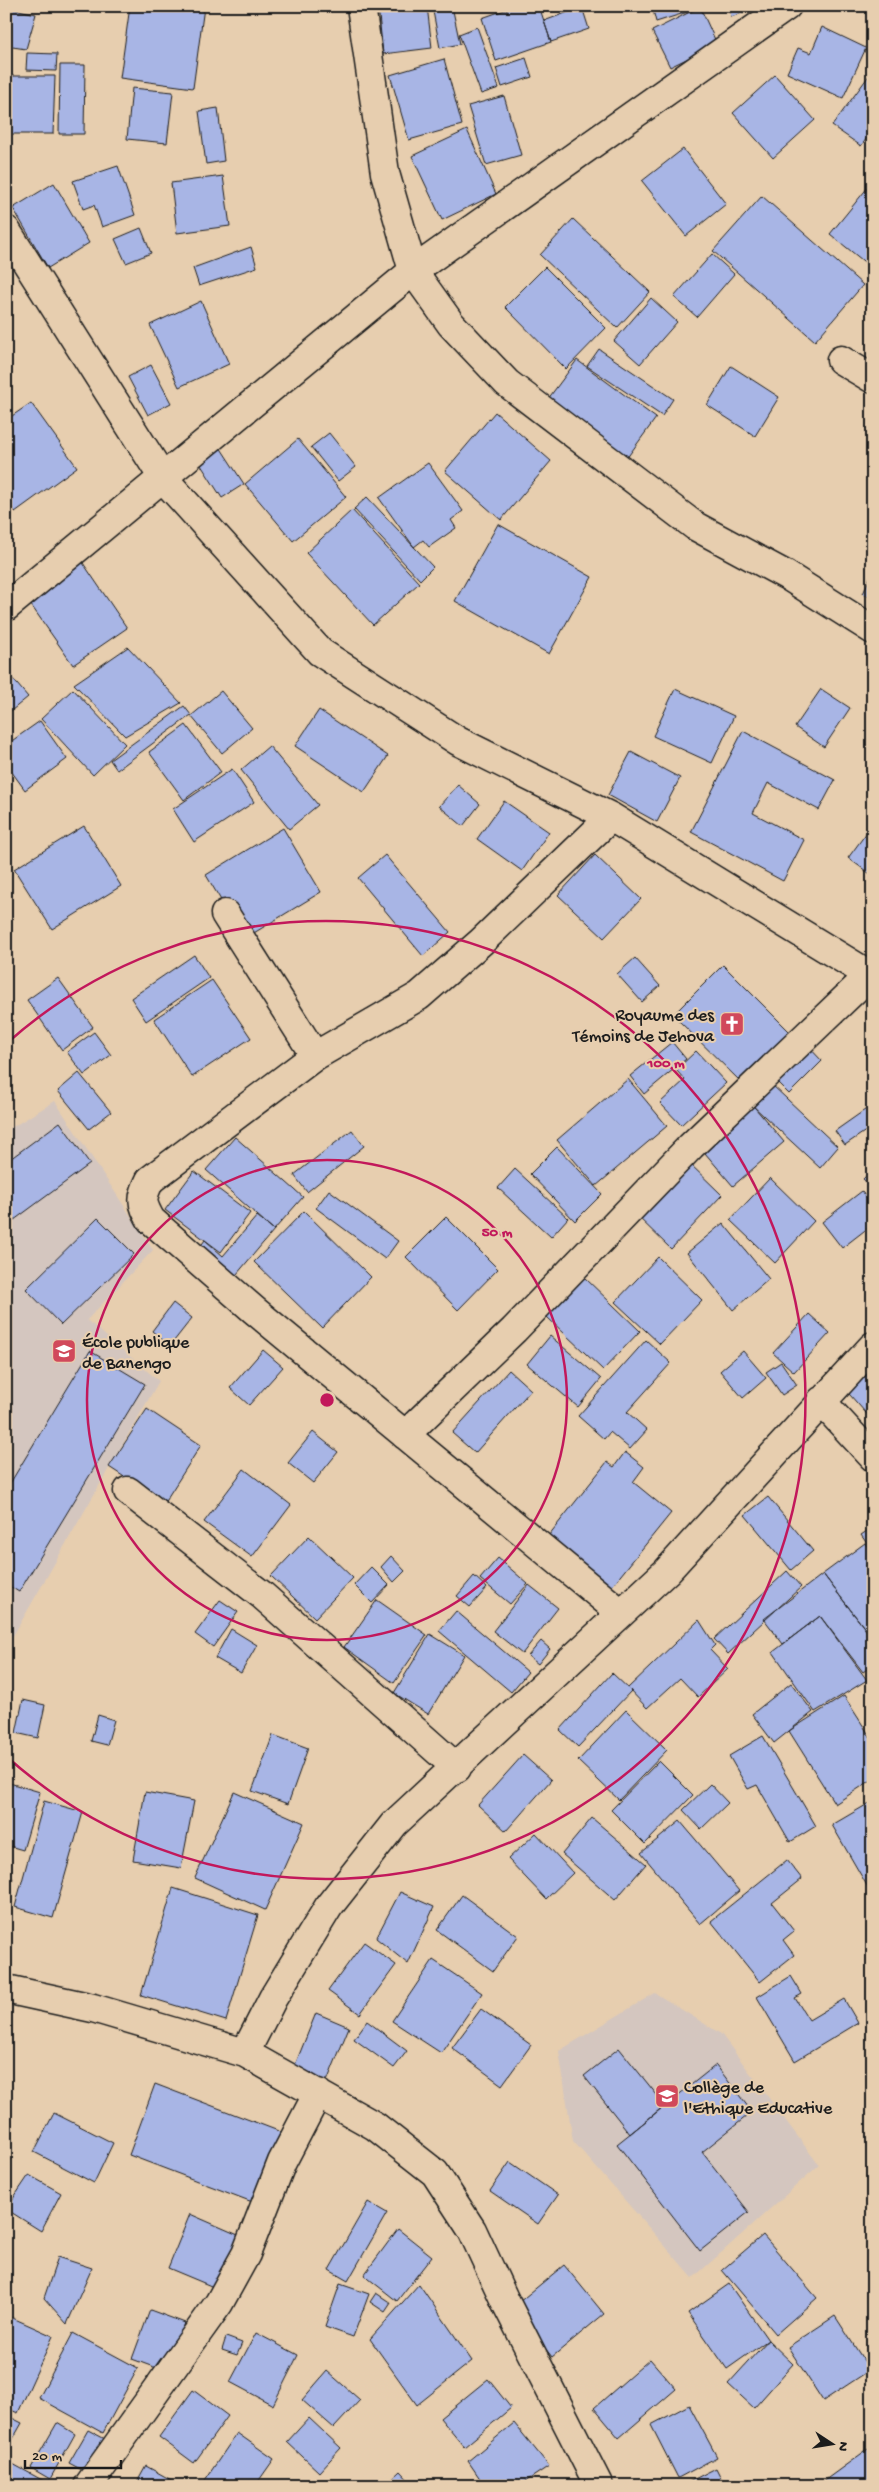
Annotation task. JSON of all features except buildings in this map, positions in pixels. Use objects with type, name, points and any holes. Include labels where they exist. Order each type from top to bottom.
[{"type":"street","points":[[361,6],[384,173],[413,271],[451,324],[507,383],[694,526],[786,575],[873,630]]},
{"type":"street","points":[[6,608],[413,271],[787,6]]},
{"type":"street","points":[[6,230],[163,478],[320,652],[458,741],[611,817],[871,976],[691,1146],[514,1330],[405,1435]]},
{"type":"street","points":[[841,360],[873,379]]},
{"type":"street","points":[[611,817],[482,942],[419,996],[315,1056],[150,1180],[144,1194],[143,1205],[151,1220],[246,1304],[621,1613]]},
{"type":"street","points":[[225,914],[315,1056]]},
{"type":"street","points":[[245,2053],[273,1998],[329,1906],[394,1824],[667,1571],[750,1483],[821,1401],[873,1346]]},
{"type":"street","points":[[821,1401],[873,1457]]},
{"type":"street","points":[[128,1491],[262,1595],[456,1768]]},
{"type":"street","points":[[6,1988],[92,2008],[245,2053],[376,2126],[435,2173],[472,2230],[504,2301],[599,2486]]},
{"type":"street","points":[[88,2486],[219,2302],[246,2254],[282,2162],[318,2093]]},
{"type":"shaded area","name":"École publique de Banengo","points":[[55,1101],[153,1250],[87,1320],[159,1381],[13,1636],[6,1629],[6,1131]]},
{"type":"shaded area","name":"Collège de l'Ethique Educative","points":[[655,1993],[721,2034],[819,2165],[693,2278],[573,2141],[559,2051]]},
{"type":"place","name":"Royaume des Témoins de Jehova","points":[[732,1024]]},
{"type":"place","name":"École publique de Banengo","points":[[64,1351]]},
{"type":"place","name":"Collège de l'Ethique Educative","points":[[667,2096]]}]
